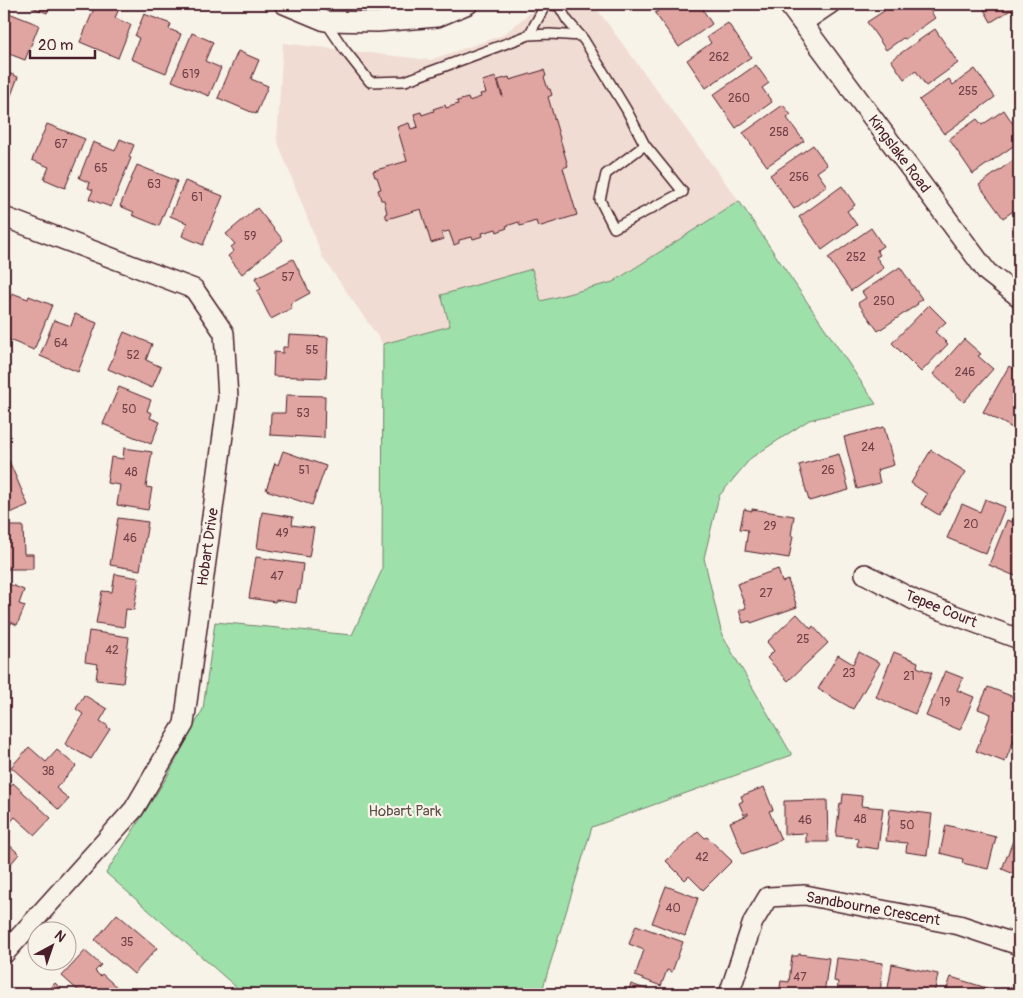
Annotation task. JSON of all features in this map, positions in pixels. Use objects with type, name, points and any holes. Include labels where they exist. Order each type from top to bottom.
[{"type":"street","points":[[284,4],[325,21],[377,22],[437,17],[468,4]]},
{"type":"street","name":"Kingslake Road","points":[[788,4],[987,272],[1019,297]]},
{"type":"street","points":[[802,23],[830,4]]},
{"type":"street","name":"Hobart Drive","points":[[4,217],[194,288],[224,334],[228,398],[184,724],[134,809],[4,954]]},
{"type":"street","name":"Tepee Court","points":[[865,574],[914,600],[1019,639]]},
{"type":"street","name":"Sandbourne Crescent","points":[[729,994],[753,922],[768,897],[804,895],[959,925],[1019,945]]},
{"type":"lane","points":[[529,35],[546,4],[559,6],[567,20],[581,36],[626,109],[645,145],[683,192],[614,228],[600,200],[606,174],[645,145]]},
{"type":"lane","points":[[325,21],[370,82],[405,81],[529,35],[581,36]]},
{"type":"shaded area","points":[[541,4],[593,4],[739,201],[613,282],[383,344],[323,258],[277,140],[283,43],[430,60],[503,35]]},
{"type":"green space","name":"Hobart Park","points":[[739,201],[876,404],[809,420],[751,458],[719,496],[704,558],[722,635],[792,755],[592,827],[541,994],[244,994],[106,873],[167,777],[203,709],[215,622],[352,635],[382,570],[383,344],[450,326],[441,295],[532,269],[541,301],[613,282]]},
{"type":"building","points":[[24,4],[51,4],[47,13]]},
{"type":"building","points":[[96,4],[121,4],[115,18],[131,25],[118,58],[80,42]]},
{"type":"building","points":[[669,4],[711,4],[703,10],[712,24],[679,47],[655,13]]},
{"type":"building","points":[[892,4],[926,4],[935,18],[886,50],[867,22]]},
{"type":"building","points":[[981,4],[1019,4],[1019,5],[991,22]]},
{"type":"building","points":[[4,11],[39,25],[25,60],[4,52]]},
{"type":"building","points":[[144,14],[171,24],[169,29],[181,34],[166,73],[131,59],[139,38],[135,36]]},
{"type":"building","points":[[728,23],[751,57],[706,88],[687,60],[711,43],[707,37]]},
{"type":"building","points":[[935,29],[958,63],[926,86],[916,71],[904,79],[891,60]]},
{"type":"building","points":[[192,33],[213,42],[205,61],[221,68],[209,96],[172,81]]},
{"type":"building","points":[[238,51],[259,60],[251,79],[268,86],[256,114],[218,98]]},
{"type":"building","points":[[756,65],[769,83],[762,88],[772,102],[736,128],[713,95]]},
{"type":"building","points":[[975,69],[995,97],[944,134],[919,100],[949,79],[953,85]]},
{"type":"building","points":[[544,70],[546,76],[544,77],[552,95],[548,97],[568,166],[563,168],[577,215],[538,227],[536,221],[520,226],[519,222],[506,226],[507,228],[497,232],[496,229],[482,233],[483,236],[473,239],[472,237],[459,240],[459,243],[454,245],[449,231],[441,233],[444,239],[431,243],[421,209],[387,219],[384,200],[381,200],[378,190],[381,189],[373,171],[407,161],[397,127],[409,123],[411,129],[418,127],[414,114],[421,112],[422,115],[445,105],[446,108],[458,104],[457,101],[468,98],[469,101],[481,97],[480,94],[486,93],[482,81],[496,77],[503,96],[498,80],[509,77],[510,80]]},
{"type":"building","points":[[4,71],[18,77],[5,111],[4,110]]},
{"type":"building","points":[[783,105],[791,115],[787,118],[804,141],[767,166],[743,133]]},
{"type":"building","points":[[1004,110],[1019,133],[1019,142],[973,174],[949,139],[977,119],[982,125]]},
{"type":"building","points":[[47,124],[85,139],[65,188],[44,179],[49,167],[32,160]]},
{"type":"building","points":[[120,139],[134,145],[129,157],[131,158],[111,207],[89,199],[93,190],[88,188],[90,183],[79,178],[93,142],[115,151]]},
{"type":"building","points":[[813,145],[827,165],[817,172],[827,186],[794,209],[770,175]]},
{"type":"building","points":[[1019,156],[1019,207],[1003,218],[979,185]]},
{"type":"building","points":[[137,165],[177,181],[159,226],[132,215],[134,212],[120,206]]},
{"type":"building","points":[[185,181],[223,196],[203,245],[182,236],[187,223],[170,216]]},
{"type":"building","points":[[842,186],[855,205],[847,211],[857,225],[822,250],[799,217]]},
{"type":"building","points":[[257,208],[283,240],[242,274],[228,256],[234,251],[231,247],[235,244],[226,234]]},
{"type":"building","points":[[871,228],[883,246],[877,250],[880,255],[876,257],[884,268],[851,291],[828,258]]},
{"type":"building","points":[[293,259],[310,293],[290,304],[292,308],[271,319],[257,291],[261,289],[255,278]]},
{"type":"building","points":[[900,267],[922,299],[918,304],[878,331],[858,303],[866,298],[862,292]]},
{"type":"building","points":[[12,293],[28,299],[29,296],[52,305],[34,350],[4,338],[4,313]]},
{"type":"building","points":[[929,305],[946,322],[935,332],[948,344],[921,372],[892,343]]},
{"type":"building","points":[[75,314],[97,323],[78,372],[40,356],[54,320],[71,326]]},
{"type":"building","points":[[124,332],[152,344],[146,360],[161,367],[152,388],[108,369]]},
{"type":"building","points":[[289,335],[328,337],[326,378],[273,376],[274,352],[283,353],[283,347],[288,347]]},
{"type":"building","points":[[964,339],[981,354],[978,356],[993,369],[964,402],[933,374]]},
{"type":"building","points":[[1009,366],[1019,372],[1018,431],[983,412]]},
{"type":"building","points":[[119,387],[151,400],[147,411],[152,413],[150,418],[160,422],[151,444],[103,424]]},
{"type":"building","points":[[286,395],[325,396],[324,438],[270,435],[271,413],[285,413]]},
{"type":"building","points":[[884,427],[894,465],[877,470],[880,483],[857,489],[844,437]]},
{"type":"building","points":[[124,448],[152,452],[146,487],[152,488],[148,510],[117,505],[120,485],[107,483],[111,457],[123,459]]},
{"type":"building","points":[[931,450],[966,472],[939,515],[921,504],[927,494],[911,483]]},
{"type":"building","points":[[283,451],[326,466],[312,505],[266,490],[275,463],[278,465]]},
{"type":"building","points":[[839,454],[849,490],[809,501],[799,465]]},
{"type":"building","points":[[9,461],[28,505],[4,516],[4,463]]},
{"type":"building","points":[[985,499],[1005,507],[986,554],[947,538],[962,504],[980,512]]},
{"type":"building","points":[[744,509],[794,516],[789,558],[745,551],[748,530],[740,529]]},
{"type":"building","points":[[262,512],[293,517],[292,525],[314,528],[309,557],[257,548]]},
{"type":"building","points":[[1016,512],[1019,513],[1019,572],[1017,571],[1015,576],[989,565],[1007,520],[1012,522]]},
{"type":"building","points":[[118,518],[148,522],[140,570],[110,565]]},
{"type":"building","points":[[4,526],[23,526],[24,554],[33,554],[33,569],[4,569]]},
{"type":"building","points":[[256,557],[303,564],[300,590],[298,590],[296,603],[249,598]]},
{"type":"building","points":[[778,569],[782,582],[788,580],[797,607],[751,623],[750,621],[743,623],[739,610],[746,608],[737,584]]},
{"type":"building","points":[[115,574],[139,578],[134,610],[126,609],[124,627],[96,623],[102,591],[112,592]]},
{"type":"building","points":[[4,582],[24,590],[19,604],[25,606],[17,625],[11,622],[11,624],[7,623],[4,631]]},
{"type":"building","points":[[797,614],[811,629],[813,626],[828,643],[788,681],[767,658],[774,651],[767,642]]},
{"type":"building","points":[[89,631],[129,637],[123,683],[96,680],[98,664],[85,662]]},
{"type":"building","points":[[859,652],[880,663],[853,709],[818,689],[838,655],[853,664]]},
{"type":"building","points":[[894,652],[918,662],[917,667],[932,673],[915,714],[876,697]]},
{"type":"building","points":[[945,671],[963,678],[957,690],[974,697],[960,730],[926,716]]},
{"type":"building","points":[[988,687],[1019,699],[1019,727],[1005,762],[976,751],[991,714],[978,709]]},
{"type":"building","points":[[84,695],[107,709],[100,721],[110,729],[91,759],[65,744],[83,714],[76,709]]},
{"type":"building","points":[[29,747],[46,762],[57,750],[76,766],[56,788],[69,799],[59,810],[11,767]]},
{"type":"building","points":[[13,783],[51,818],[35,835],[15,817],[4,827],[4,793]]},
{"type":"building","points":[[764,787],[773,810],[769,811],[781,840],[743,854],[730,822],[748,815],[748,813],[744,815],[739,803],[743,801],[741,796]]},
{"type":"building","points":[[843,794],[862,796],[861,806],[883,808],[878,849],[857,846],[858,838],[836,836]]},
{"type":"building","points":[[827,800],[828,842],[806,842],[806,833],[784,834],[784,801]]},
{"type":"building","points":[[890,809],[932,814],[927,855],[906,852],[907,843],[886,841]]},
{"type":"building","points":[[946,825],[996,837],[988,869],[962,863],[963,859],[940,853]]},
{"type":"building","points":[[1019,828],[1019,876],[1002,869]]},
{"type":"building","points":[[698,831],[732,861],[703,890],[689,876],[685,880],[666,861]]},
{"type":"building","points":[[4,840],[19,854],[4,872]]},
{"type":"building","points":[[666,886],[698,898],[685,936],[652,923]]},
{"type":"building","points":[[117,914],[157,948],[134,974],[95,940]]},
{"type":"building","points":[[636,925],[683,942],[672,972],[667,970],[661,986],[635,976],[644,950],[629,944]]},
{"type":"building","points":[[85,951],[101,965],[95,971],[100,976],[102,974],[120,990],[116,994],[82,994],[62,976],[68,970],[78,970],[78,959]]},
{"type":"building","points":[[799,954],[829,958],[824,994],[779,994],[781,981],[789,982],[792,956],[798,956]]},
{"type":"building","points":[[837,958],[883,963],[880,994],[837,994],[838,982],[834,981]]},
{"type":"building","points":[[892,964],[938,974],[934,994],[891,994],[892,989],[888,988]]},
{"type":"building","points":[[951,977],[993,990],[992,994],[945,994]]},
{"type":"building","points":[[55,983],[67,994],[46,994]]},
{"type":"building","points":[[631,984],[657,993],[660,994],[627,994]]}]
